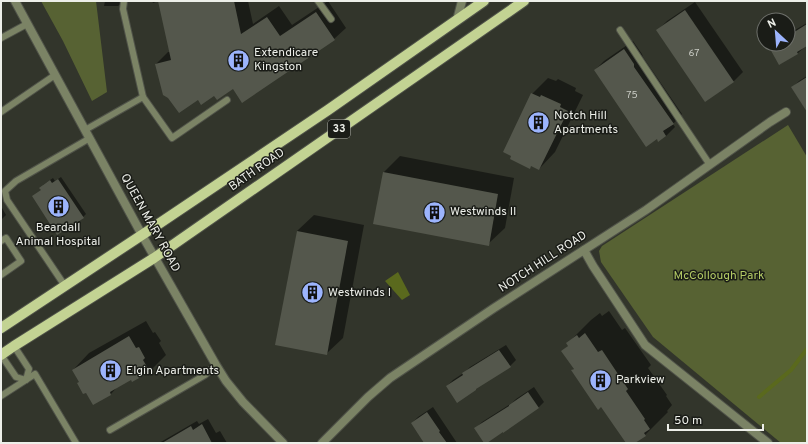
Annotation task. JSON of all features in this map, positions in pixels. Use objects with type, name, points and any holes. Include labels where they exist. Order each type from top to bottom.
[{"type":"main road","name":"BATH ROAD","points":[[3,324],[65,286],[142,235],[328,110],[484,1]]},
{"type":"main road","name":"BATH ROAD","points":[[1,355],[154,258],[524,1]]},
{"type":"street","name":"QUEEN MARY ROAD","points":[[15,1],[154,258],[216,365],[226,381],[243,402],[283,443]]},
{"type":"street","points":[[457,20],[462,1]]},
{"type":"street","name":"NOTCH HILL ROAD","points":[[322,443],[368,397],[390,378],[494,308],[646,210],[786,112]]},
{"type":"street","points":[[584,250],[645,345],[768,443]]},
{"type":"lane","points":[[124,1],[124,9],[143,97],[172,138],[227,100]]},
{"type":"lane","points":[[318,1],[331,19]]},
{"type":"lane","points":[[1,38],[28,24]]},
{"type":"lane","points":[[620,30],[710,165]]},
{"type":"lane","points":[[1,112],[55,75]]},
{"type":"lane","points":[[85,130],[143,97]]},
{"type":"lane","points":[[65,286],[7,200],[5,191],[16,181],[90,138]]},
{"type":"lane","points":[[1,241],[6,238],[21,261],[1,275]]},
{"type":"lane","points":[[14,346],[29,369],[26,380]]},
{"type":"lane","points":[[1,355],[16,377],[26,380]]},
{"type":"lane","points":[[110,430],[205,375],[216,365]]},
{"type":"lane","points":[[1,396],[35,374],[76,443]]},
{"type":"green space","points":[[41,1],[96,1],[107,92],[92,101],[63,41]]},
{"type":"green space","name":"McCollough Park","points":[[788,125],[807,157],[807,443],[781,443],[653,337],[601,262],[599,251],[602,246]]},
{"type":"shaded area","points":[[398,272],[410,295],[402,300],[385,281]]},
{"type":"building","name":"Extendicare Kingston","points":[[158,1],[234,1],[241,34],[267,17],[280,36],[316,12],[335,40],[242,103],[233,89],[217,100],[214,96],[201,105],[198,100],[179,113],[168,98],[163,95],[155,64],[171,60]]},
{"type":"building","points":[[685,10],[734,82],[705,102],[656,30]]},
{"type":"building","points":[[807,24],[807,46],[797,52],[798,54],[779,65],[772,52],[796,52],[796,31]]},
{"type":"building","points":[[624,49],[634,64],[634,67],[674,124],[663,131],[666,136],[658,142],[657,139],[646,147],[594,70]]},
{"type":"building","points":[[807,77],[807,112],[791,87]]},
{"type":"building","name":"Notch Hill Apartments","points":[[531,93],[540,97],[541,95],[561,104],[560,107],[568,111],[539,170],[531,166],[530,169],[510,159],[511,156],[503,152]]},
{"type":"building","name":"Westwinds II","points":[[383,172],[498,194],[489,246],[373,224]]},
{"type":"building","name":"Beardall Animal Hospital","points":[[58,179],[84,218],[57,235],[32,196],[41,190],[39,188],[50,180],[52,183]]},
{"type":"building","name":"Westwinds I","points":[[297,231],[348,241],[327,355],[275,345]]},
{"type":"building","name":"Parkview","points":[[585,333],[598,352],[602,350],[628,389],[626,391],[650,429],[644,433],[646,436],[635,443],[626,443],[601,407],[598,410],[571,370],[574,369],[561,351],[568,346],[566,343],[577,335],[579,338]]},
{"type":"building","name":"Elgin Apartments","points":[[129,336],[136,348],[139,347],[145,358],[143,360],[150,372],[132,382],[131,380],[110,392],[111,395],[93,405],[86,393],[83,394],[77,383],[79,382],[72,370]]},
{"type":"building","points":[[499,350],[511,367],[457,403],[446,386],[463,375],[462,373]]},
{"type":"building","points":[[528,392],[539,408],[503,433],[487,443],[484,443],[474,428]]},
{"type":"building","points":[[427,412],[447,443],[424,443],[411,423]]},
{"type":"building","points":[[202,424],[212,443],[162,443],[191,426],[193,430]]},
{"type":"waterway","points":[[759,397],[791,370],[807,349]]},
{"type":"place","name":"Extendicare Kingston","points":[[238,60]]},
{"type":"place","name":"Notch Hill Apartments","points":[[539,123]]},
{"type":"place","name":"Beardall Animal Hospital","points":[[58,207]]},
{"type":"place","name":"Westwinds II","points":[[435,212]]},
{"type":"place","name":"Westwinds I","points":[[312,293]]},
{"type":"place","name":"Elgin Apartments","points":[[111,371]]},
{"type":"place","name":"Parkview","points":[[600,380]]}]
